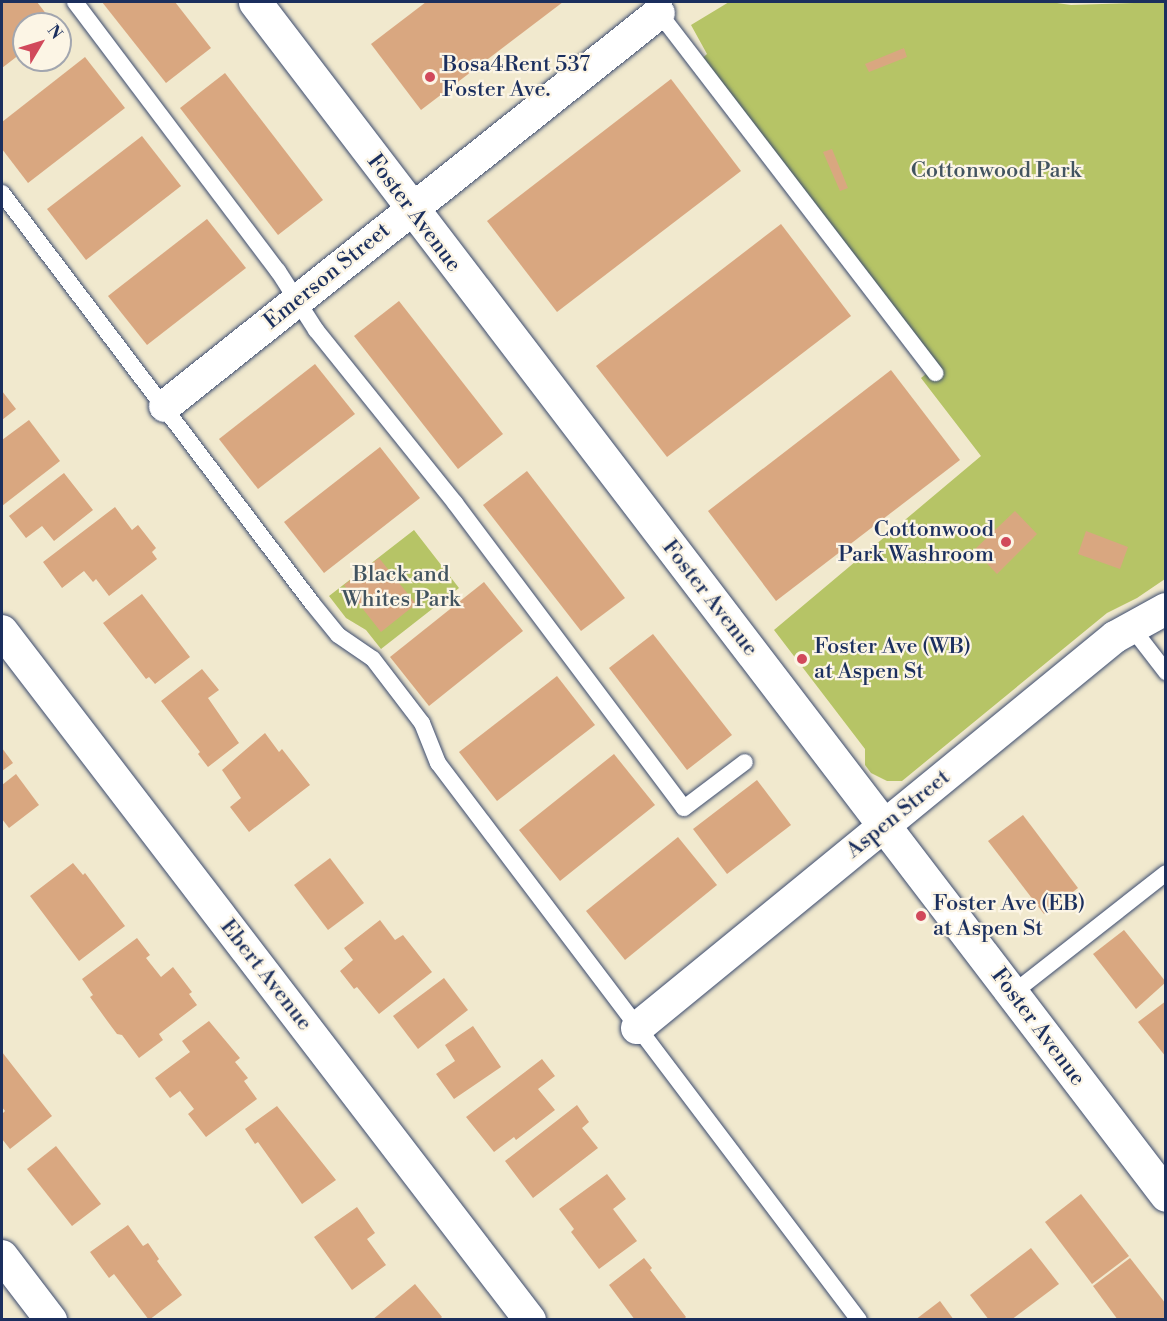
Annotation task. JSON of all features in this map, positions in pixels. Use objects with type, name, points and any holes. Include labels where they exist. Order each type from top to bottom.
[{"type":"street","name":"Foster Avenue","points":[[255,2],[1166,1195]]},
{"type":"street","name":"Emerson Street","points":[[165,406],[411,209],[655,7]]},
{"type":"street","name":"Aspen Street","points":[[637,1028],[1115,637],[1166,609]]},
{"type":"street","name":"Ebert Avenue","points":[[2,631],[530,1320]]},
{"type":"street","points":[[2,1256],[51,1320]]},
{"type":"lane","points":[[75,2],[297,299],[316,330],[455,503],[684,808],[745,762]]},
{"type":"lane","points":[[655,7],[935,373]]},
{"type":"lane","points":[[2,193],[312,603],[338,635],[373,659],[422,723],[438,763],[860,1320]]},
{"type":"lane","points":[[1132,628],[1166,672]]},
{"type":"lane","points":[[1013,993],[1166,873]]},
{"type":"green space","name":"Cottonwood Park","points":[[729,2],[1050,2],[1071,5],[1165,2],[1165,579],[1137,598],[1107,613],[902,781],[887,781],[871,773],[865,765],[865,749],[774,630],[981,456],[921,378],[932,369],[698,62],[707,54],[691,25]]},
{"type":"green space","name":"Black and Whites Park","points":[[414,530],[459,588],[381,649],[366,630],[346,618],[329,596]]},
{"type":"building","points":[[2,2],[37,2],[45,12],[12,12],[12,60],[2,68]]},
{"type":"building","points":[[102,2],[175,2],[211,48],[166,83]]},
{"type":"building","name":"Bosa4Rent 537 Foster Ave.","points":[[426,2],[563,2],[421,110],[371,44]]},
{"type":"building","points":[[904,48],[907,57],[869,72],[865,64]]},
{"type":"building","points":[[85,57],[125,108],[28,183],[2,149],[2,122],[66,72],[72,72],[72,67]]},
{"type":"building","points":[[225,73],[323,200],[278,235],[180,108]]},
{"type":"building","points":[[671,79],[741,171],[557,312],[487,221]]},
{"type":"building","points":[[142,136],[181,186],[86,260],[47,209]]},
{"type":"building","points":[[832,149],[848,188],[840,191],[823,152]]},
{"type":"building","points":[[207,219],[246,268],[147,345],[108,296]]},
{"type":"building","points":[[781,224],[851,316],[667,457],[596,366]]},
{"type":"building","points":[[399,301],[503,434],[458,469],[354,336]]},
{"type":"building","points":[[315,364],[355,414],[258,489],[219,439]]},
{"type":"building","points":[[891,370],[960,460],[776,601],[708,511]]},
{"type":"building","points":[[2,391],[16,409],[2,420]]},
{"type":"building","points":[[29,420],[60,461],[2,506],[2,440]]},
{"type":"building","points":[[380,447],[420,498],[324,573],[284,522]]},
{"type":"building","points":[[527,471],[625,598],[581,631],[483,505]]},
{"type":"building","points":[[64,473],[93,510],[54,541],[42,526],[26,538],[9,516]]},
{"type":"building","points":[[115,507],[132,530],[138,525],[156,548],[152,552],[157,559],[109,596],[96,579],[93,582],[84,571],[62,588],[43,562]]},
{"type":"building","name":"Cottonwood Park Washroom","points":[[1015,511],[1037,534],[997,574],[974,550]]},
{"type":"building","points":[[1086,531],[1128,547],[1120,569],[1078,554]]},
{"type":"building","points":[[379,558],[416,604],[381,632],[344,585]]},
{"type":"building","points":[[484,582],[523,631],[429,706],[390,657]]},
{"type":"building","points":[[142,594],[190,657],[155,684],[149,677],[146,679],[103,623]]},
{"type":"building","points":[[653,634],[732,735],[687,770],[609,668]]},
{"type":"building","points":[[202,669],[219,690],[208,698],[239,743],[208,767],[198,754],[200,752],[161,701]]},
{"type":"building","points":[[557,676],[595,725],[497,801],[459,752]]},
{"type":"building","points":[[265,733],[279,752],[282,749],[310,785],[249,832],[230,807],[241,798],[222,770]]},
{"type":"building","points":[[2,748],[13,763],[2,771]]},
{"type":"building","points":[[614,754],[655,805],[560,881],[519,830]]},
{"type":"building","points":[[16,774],[39,805],[9,828],[2,819],[2,785]]},
{"type":"building","points":[[757,780],[791,825],[727,874],[693,829]]},
{"type":"building","points":[[1023,815],[1078,888],[1044,914],[988,841]]},
{"type":"building","points":[[678,837],[717,885],[625,960],[586,911]]},
{"type":"building","points":[[330,858],[364,903],[328,930],[294,885]]},
{"type":"building","points":[[73,863],[83,875],[85,873],[125,926],[79,961],[30,896]]},
{"type":"building","points":[[380,920],[395,940],[403,935],[432,972],[379,1014],[357,987],[354,989],[340,971],[353,960],[344,948]]},
{"type":"building","points":[[1124,930],[1166,982],[1136,1009],[1093,954]]},
{"type":"building","points":[[137,938],[150,955],[146,958],[161,977],[173,967],[192,992],[189,994],[197,1005],[159,1034],[163,1040],[139,1058],[122,1035],[117,1034],[108,1022],[90,997],[93,995],[82,979]]},
{"type":"building","points":[[444,978],[468,1010],[418,1049],[393,1016]]},
{"type":"building","points":[[1166,1001],[1166,1057],[1138,1022]]},
{"type":"building","points":[[209,1021],[240,1058],[235,1062],[248,1078],[244,1081],[257,1099],[206,1137],[188,1114],[194,1109],[180,1091],[170,1098],[155,1078],[190,1052],[182,1041]]},
{"type":"building","points":[[473,1026],[501,1067],[454,1099],[436,1074],[455,1061],[445,1045]]},
{"type":"building","points":[[2,1052],[52,1116],[10,1149],[2,1139],[2,1114],[5,1111],[2,1107]]},
{"type":"building","points":[[542,1059],[555,1076],[538,1089],[555,1110],[516,1140],[514,1137],[494,1152],[466,1117]]},
{"type":"building","points":[[577,1105],[589,1122],[582,1128],[598,1148],[533,1198],[505,1161]]},
{"type":"building","points":[[277,1106],[336,1180],[302,1204],[258,1142],[255,1144],[245,1129]]},
{"type":"building","points":[[56,1146],[101,1204],[72,1226],[27,1169]]},
{"type":"building","points":[[607,1174],[626,1199],[613,1209],[637,1241],[599,1269],[571,1232],[574,1229],[559,1209]]},
{"type":"building","points":[[1081,1194],[1129,1256],[1092,1284],[1045,1222]]},
{"type":"building","points":[[357,1207],[375,1233],[367,1239],[386,1265],[352,1290],[314,1237]]},
{"type":"building","points":[[128,1225],[143,1246],[148,1243],[159,1259],[157,1261],[182,1295],[149,1320],[114,1274],[109,1278],[90,1252]]},
{"type":"building","points":[[1031,1248],[1059,1284],[1011,1320],[989,1320],[970,1295]]},
{"type":"building","points":[[644,1258],[652,1268],[650,1270],[686,1317],[683,1320],[635,1320],[609,1285]]},
{"type":"building","points":[[1130,1258],[1166,1304],[1166,1320],[1118,1320],[1093,1286]]},
{"type":"building","points":[[415,1284],[442,1317],[439,1320],[372,1320]]},
{"type":"building","points":[[940,1301],[954,1320],[915,1320]]},
{"type":"place","name":"Bosa4Rent 537 Foster Ave.","points":[[430,77]]},
{"type":"place","name":"Cottonwood Park Washroom","points":[[1006,542]]},
{"type":"place","name":"Foster Ave (WB) at Aspen St","points":[[802,659]]},
{"type":"place","name":"Foster Ave (EB) at Aspen St","points":[[921,916]]}]
